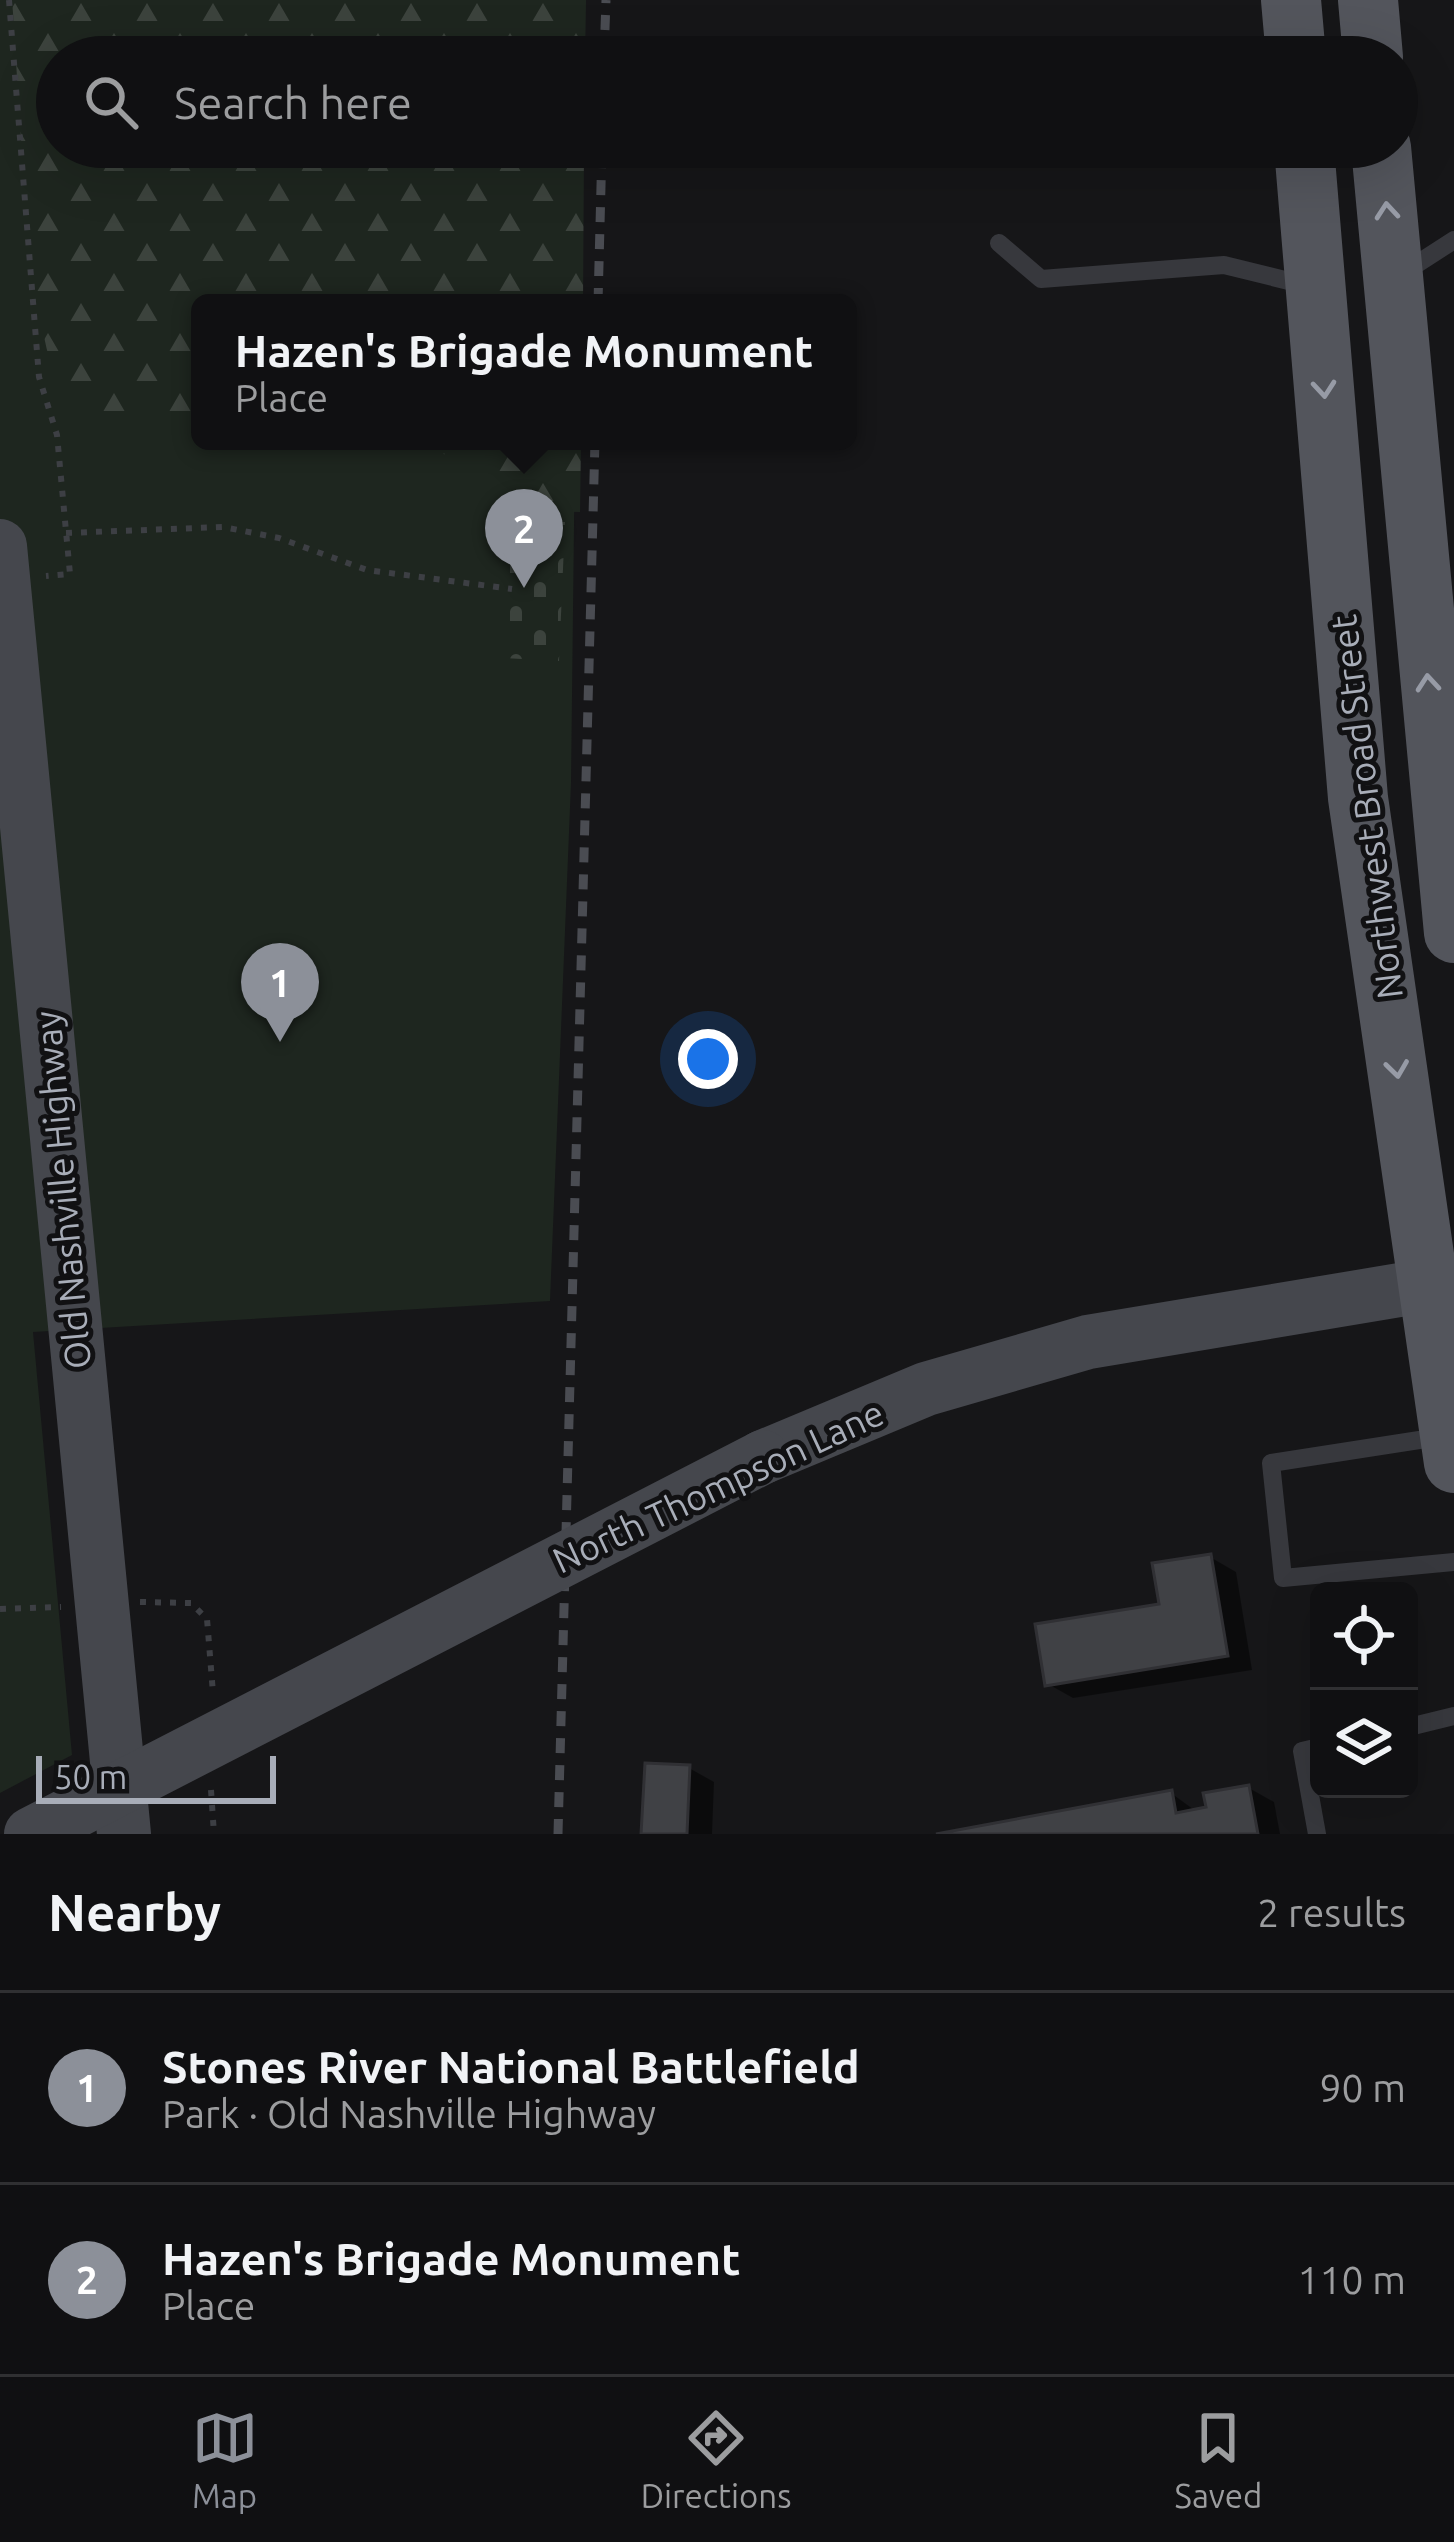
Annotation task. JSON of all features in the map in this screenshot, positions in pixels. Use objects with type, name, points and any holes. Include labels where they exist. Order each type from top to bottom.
[{"type":"main road","points":[[1292,0],[1295,36]]},
{"type":"main road","points":[[1368,0],[1371,36]]},
{"type":"main road","name":"Northwest Broad Street","points":[[1306,168],[1358,798],[1442,1285],[1452,1449]]},
{"type":"main road","name":"Northwest Broad Street","points":[[1383,168],[1452,899]]},
{"type":"main road","points":[[1316,288],[1393,280]]},
{"type":"main road","name":"Old Nashville Highway","points":[[21,561],[124,1834]]},
{"type":"main road","name":"North Thompson Lane","points":[[31,1834],[763,1457],[926,1389],[1088,1342],[1442,1285]]},
{"type":"lane","points":[[1393,280],[1454,240]]},
{"type":"lane","points":[[999,243],[1041,279],[1224,265],[1316,288]]},
{"type":"lane","points":[[1452,1449],[1271,1462],[1282,1578],[1454,1562]]},
{"type":"lane","points":[[1418,1725],[1454,1716]]},
{"type":"lane","points":[[1310,1749],[1302,1751],[1310,1795]]},
{"type":"lane","points":[[1310,1798],[1317,1834]]},
{"type":"path","points":[[9,0],[39,377],[57,435],[70,574],[21,561]]},
{"type":"path","points":[[66,533],[223,527],[279,538],[367,571],[512,589]]},
{"type":"path","points":[[0,1609],[172,1599],[191,1603],[207,1619],[213,1641],[213,1695]]},
{"type":"path","points":[[212,1766],[214,1834]]},
{"type":"green space","points":[[0,0],[577,0],[249,36],[36,36],[36,168],[76,168],[192,294],[191,450],[575,450],[571,783],[550,1301],[33,1332],[72,1755],[0,1793]]},
{"type":"green space","points":[[12,0],[586,0],[585,36],[36,36],[36,168],[584,168],[583,294],[191,294],[191,419],[115,421],[68,399],[54,375],[43,332],[27,212]]},
{"type":"green space","points":[[426,450],[581,450],[580,512],[507,510],[457,457]]},
{"type":"green space","points":[[508,519],[565,522],[559,661],[501,658]]},
{"type":"building","points":[[1211,1554],[1228,1656],[1045,1686],[1035,1624],[1159,1604],[1152,1563]]},
{"type":"building","points":[[645,1763],[690,1765],[687,1834],[641,1834]]},
{"type":"building","points":[[1249,1785],[1258,1834],[936,1834],[1172,1790],[1176,1813],[1206,1807],[1203,1793]]},
{"type":"railway","points":[[605,36],[606,0]]},
{"type":"railway","points":[[598,294],[601,168]]},
{"type":"railway","points":[[558,1834],[595,450]]},
{"type":"place","name":"Hazen's Brigade Monument","points":[[524,588]]},
{"type":"place","name":"Stones River National Battlefield","points":[[280,1042]]}]
